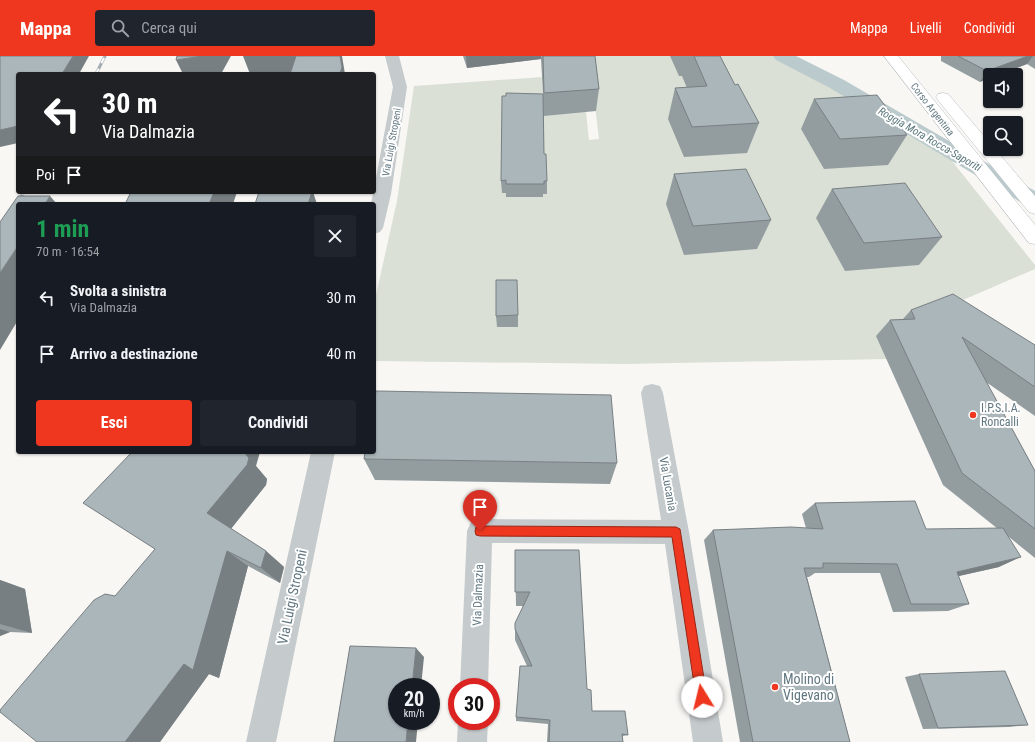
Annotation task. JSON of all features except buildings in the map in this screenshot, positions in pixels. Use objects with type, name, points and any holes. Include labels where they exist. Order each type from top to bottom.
[{"type":"main road","name":"Corso Argentina","points":[[891,56],[1035,238]]},
{"type":"main road","name":"Corso Argentina","points":[[909,56],[924,74]]},
{"type":"main road","name":"Corso Argentina","points":[[934,86],[1035,207]]},
{"type":"street","name":"Via Luigi Stropeni","points":[[376,220],[382,194],[400,87],[392,56]]},
{"type":"street","name":"Via Lucania","points":[[652,393],[676,532],[708,742]]},
{"type":"street","name":"Via Luigi Stropeni","points":[[261,742],[323,454]]},
{"type":"street","name":"Via Dalmazia","points":[[474,678],[480,531],[676,532]]},
{"type":"street","points":[[472,742],[473,730]]},
{"type":"shaded area","points":[[589,56],[776,56],[832,85],[948,156],[1035,265],[1035,269],[940,310],[886,359],[625,364],[376,361],[376,295],[397,201],[414,86],[542,77],[543,99],[586,112],[589,140],[599,139]]},
{"type":"waterway","name":"Roggia Mora Rocca-Saporiti","points":[[782,56],[837,84],[1035,201]]},
{"type":"railway","points":[[97,72],[105,56]]},
{"type":"railway","points":[[18,202],[23,194]]},
{"type":"place","name":"I.P.S.I.A. Roncalli","points":[[973,415]]},
{"type":"place","name":"Molino di Vigevano","points":[[775,687]]},
{"type":"route","points":[[480,531],[676,532],[702,697]]}]
